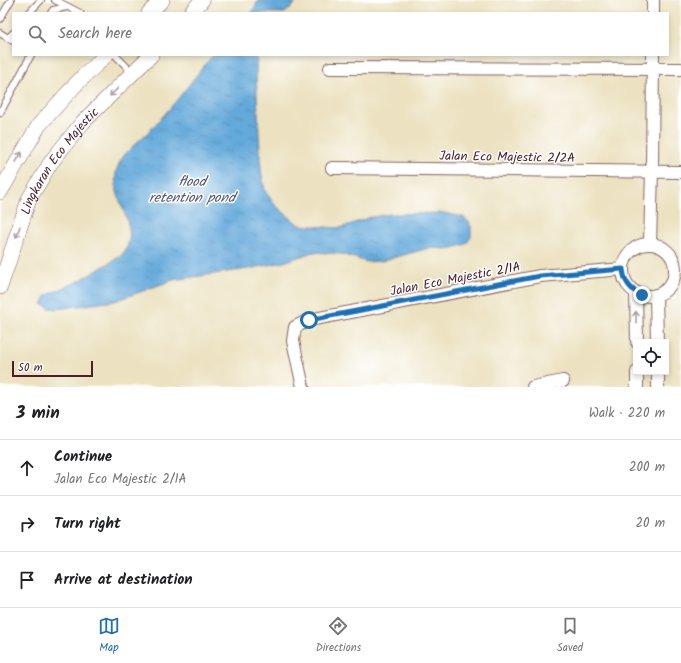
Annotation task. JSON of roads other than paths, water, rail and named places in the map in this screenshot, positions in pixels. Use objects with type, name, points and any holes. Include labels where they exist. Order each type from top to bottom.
[{"type":"street","points":[[148,12],[162,0]]},
{"type":"street","points":[[192,12],[202,0]]},
{"type":"street","points":[[653,0],[653,12]]},
{"type":"street","points":[[0,192],[38,125],[77,83],[105,56]]},
{"type":"street","name":"Lingkaran Eco Majestic","points":[[0,286],[6,247],[29,199],[51,162],[83,122],[150,56]]},
{"type":"street","points":[[650,244],[653,56]]},
{"type":"street","points":[[330,68],[681,69]]},
{"type":"street","name":"Jalan Eco Majestic 2/2A","points":[[332,168],[681,172]]},
{"type":"street","points":[[650,244],[665,250],[671,256],[678,273],[663,292],[656,295],[642,295],[636,292],[626,282],[623,269],[625,261],[634,249],[650,244]]},
{"type":"street","name":"Jalan Eco Majestic 2/1A","points":[[303,387],[293,341],[295,327],[309,320],[540,276],[623,269]]},
{"type":"street","points":[[636,292],[637,339]]},
{"type":"street","points":[[656,295],[657,339]]},
{"type":"street","points":[[637,375],[638,387]]},
{"type":"street","points":[[658,375],[658,387]]},
{"type":"street","points":[[533,387],[563,381]]},
{"type":"lane","points":[[0,19],[3,8],[11,0]]},
{"type":"lane","points":[[30,12],[41,0]]},
{"type":"lane","points":[[55,0],[76,12]]},
{"type":"lane","points":[[52,12],[53,10],[68,7]]},
{"type":"lane","points":[[0,33],[11,40]]},
{"type":"lane","points":[[0,112],[30,56]]},
{"type":"lane","points":[[116,56],[133,74]]},
{"type":"water","points":[[259,0],[296,0],[294,5],[286,12],[252,12]]},
{"type":"water","name":"flood retention pond","points":[[212,56],[257,56],[256,74],[261,170],[265,191],[276,206],[299,225],[340,228],[371,217],[391,214],[444,213],[463,217],[469,222],[471,227],[471,237],[466,244],[449,249],[429,248],[382,261],[367,262],[342,254],[313,252],[284,262],[173,280],[115,301],[57,309],[49,308],[42,304],[47,295],[79,281],[121,256],[128,245],[130,235],[117,191],[115,180],[117,169],[126,153],[167,112]]}]
